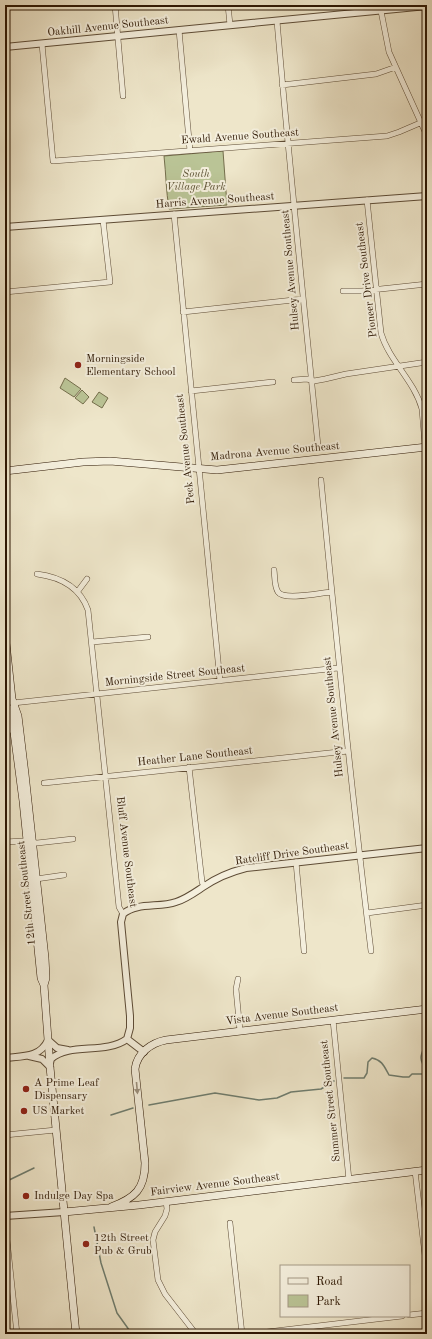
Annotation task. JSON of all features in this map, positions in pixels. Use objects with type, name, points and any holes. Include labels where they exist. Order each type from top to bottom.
[{"type":"main road","name":"Madrona Avenue Southeast","points":[[5,471],[83,462],[110,461],[199,469],[233,469],[426,447]]},
{"type":"main road","name":"12th Street Southeast","points":[[5,634],[13,703],[12,717],[17,729],[30,842],[41,978],[44,985],[50,1066],[76,1334]]},
{"type":"main road","name":"12th Street Southeast","points":[[30,842],[36,878],[45,965],[46,978],[44,985]]},
{"type":"main road","name":"Vista Avenue Southeast","points":[[144,1052],[150,1046],[160,1041],[427,1009]]},
{"type":"main road","points":[[139,1205],[138,1198],[145,1174],[145,1163],[135,1073],[137,1061],[140,1055],[144,1052]]},
{"type":"main road","name":"Fairview Avenue Southeast","points":[[64,1212],[139,1205],[427,1170]]},
{"type":"main road","points":[[111,1207],[131,1198],[140,1188]]},
{"type":"street","points":[[114,5],[122,96]]},
{"type":"street","points":[[228,5],[230,25]]},
{"type":"street","name":"Oakhill Avenue Southeast","points":[[5,47],[427,6]]},
{"type":"street","points":[[381,11],[389,52],[424,121],[427,136]]},
{"type":"street","name":"Hulsey Avenue Southeast","points":[[276,21],[318,446]]},
{"type":"street","points":[[179,30],[190,151]]},
{"type":"street","name":"Ewald Avenue Southeast","points":[[42,44],[53,161],[387,136],[424,121]]},
{"type":"street","points":[[282,85],[376,74],[396,67]]},
{"type":"street","name":"Harris Avenue Southeast","points":[[5,227],[427,196]]},
{"type":"street","name":"Pioneer Drive Southeast","points":[[367,200],[381,333],[391,355],[400,367],[419,400],[422,409],[427,468]]},
{"type":"street","name":"Peck Avenue Southeast","points":[[174,214],[182,312],[220,681]]},
{"type":"street","points":[[5,292],[110,282],[103,220]]},
{"type":"street","points":[[343,291],[376,290],[427,284]]},
{"type":"street","points":[[182,312],[303,299]]},
{"type":"street","points":[[294,380],[326,379],[342,375],[427,362]]},
{"type":"street","points":[[191,392],[273,382]]},
{"type":"street","name":"Hulsey Avenue Southeast","points":[[321,480],[338,668],[371,951]]},
{"type":"street","points":[[274,570],[276,587],[278,592],[282,595],[290,596],[331,592]]},
{"type":"street","name":"Bluff Avenue Southeast","points":[[37,574],[61,580],[78,591],[86,603],[88,610],[119,907],[122,914],[121,928],[130,1016],[130,1028],[127,1039]]},
{"type":"street","points":[[78,591],[87,579]]},
{"type":"street","points":[[427,586],[427,604]]},
{"type":"street","points":[[92,642],[148,637]]},
{"type":"street","name":"Morningside Street Southeast","points":[[13,703],[338,668]]},
{"type":"street","points":[[5,731],[17,729]]},
{"type":"street","name":"Heather Lane Southeast","points":[[44,782],[348,751]]},
{"type":"street","points":[[189,767],[202,882],[204,886]]},
{"type":"street","points":[[5,842],[73,839]]},
{"type":"street","name":"Ratcliff Drive Southeast","points":[[122,914],[132,908],[181,901],[222,876],[237,870],[427,848]]},
{"type":"street","points":[[296,862],[304,951]]},
{"type":"street","points":[[36,878],[64,875]]},
{"type":"street","points":[[366,913],[427,905]]},
{"type":"street","points":[[238,979],[236,988],[240,1031]]},
{"type":"street","name":"Summer Street Southeast","points":[[333,1020],[349,1180]]},
{"type":"street","points":[[50,1066],[51,1059],[54,1056],[71,1051],[118,1045],[127,1039],[144,1052]]},
{"type":"street","points":[[5,1058],[25,1056],[40,1051],[48,1040],[57,1048],[71,1051]]},
{"type":"street","points":[[25,1056],[42,1059],[50,1066]]},
{"type":"street","points":[[5,1135],[56,1130]]},
{"type":"street","points":[[415,1171],[427,1272]]},
{"type":"street","points":[[166,1201],[167,1209],[165,1216],[155,1232],[153,1240],[158,1280],[165,1294],[196,1334]]},
{"type":"street","name":"Fairview Avenue Southeast","points":[[5,1216],[64,1212]]},
{"type":"street","points":[[5,1221],[17,1334]]},
{"type":"street","points":[[230,1223],[242,1334]]},
{"type":"street","points":[[410,1315],[427,1313]]},
{"type":"street","points":[[250,1334],[394,1317]]},
{"type":"green space","name":"South Village Park","points":[[223,151],[227,205],[169,209],[164,156]]},
{"type":"green space","points":[[65,378],[81,389],[74,397],[60,388]]},
{"type":"green space","points":[[82,390],[89,397],[83,404],[75,398]]},
{"type":"green space","points":[[99,392],[108,398],[102,408],[92,402]]},
{"type":"waterway","points":[[344,1078],[364,1078],[367,1073],[368,1062],[372,1058],[380,1062],[389,1075],[409,1077],[412,1074],[423,1074],[424,1067],[421,1056],[427,1042]]},
{"type":"waterway","points":[[149,1105],[215,1093],[259,1100],[277,1098],[291,1092],[321,1089],[334,1081]]},
{"type":"waterway","points":[[111,1115],[133,1108]]},
{"type":"waterway","points":[[5,1182],[34,1168]]},
{"type":"waterway","points":[[94,1227],[101,1263],[117,1313],[132,1334]]},
{"type":"place","name":"Morningside Elementary School","points":[[78,365]]},
{"type":"place","name":"A Prime Leaf Dispensary","points":[[26,1089]]},
{"type":"place","name":"US Market","points":[[24,1111]]},
{"type":"place","name":"Indulge Day Spa","points":[[26,1196]]},
{"type":"place","name":"12th Street Pub & Grub","points":[[86,1244]]}]
